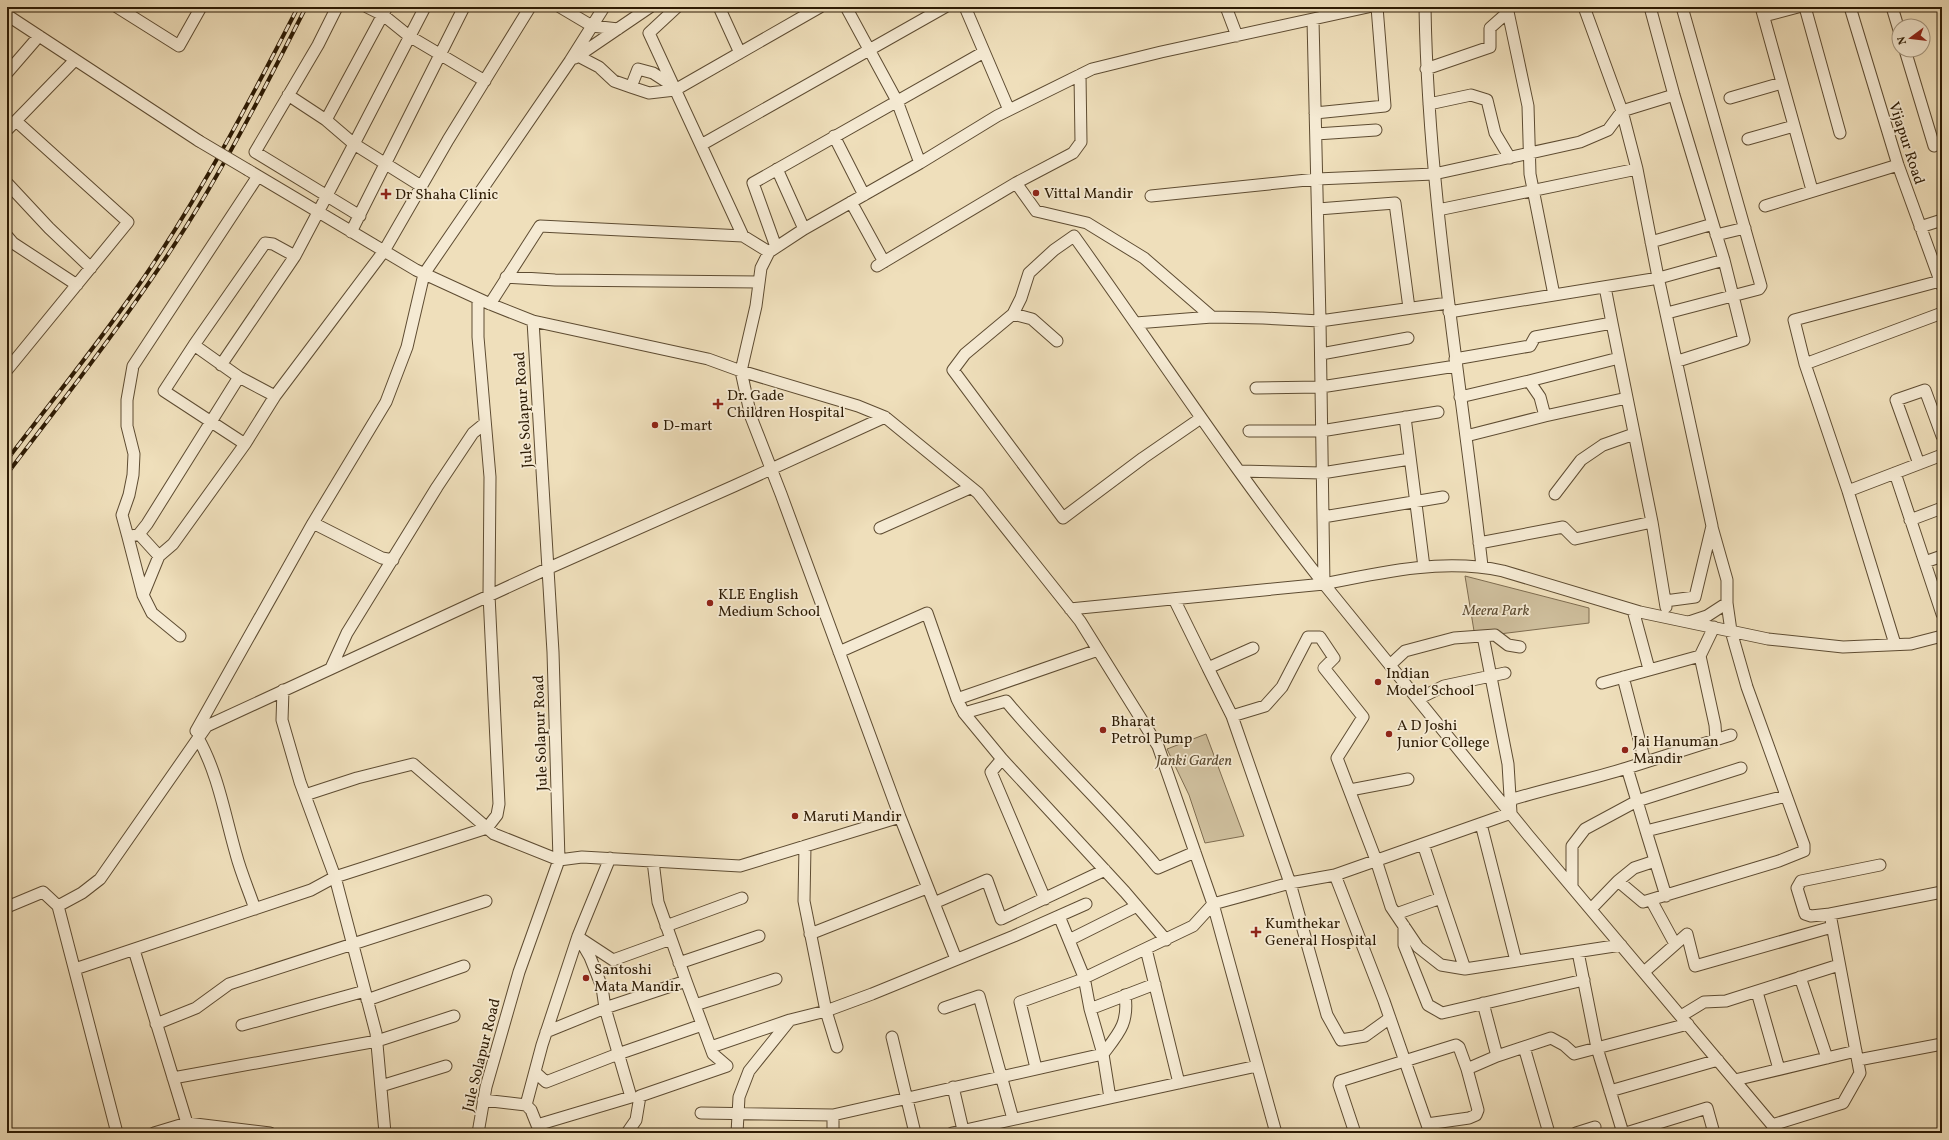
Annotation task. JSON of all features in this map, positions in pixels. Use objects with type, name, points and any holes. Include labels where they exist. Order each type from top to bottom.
[{"type":"street","points":[[117,7],[179,46],[201,7]]},
{"type":"street","points":[[337,7],[318,45],[255,152],[360,216]]},
{"type":"street","points":[[367,7],[385,11],[409,36],[485,80]]},
{"type":"street","points":[[221,365],[295,256],[425,7]]},
{"type":"street","points":[[350,232],[360,216],[384,164],[464,7]]},
{"type":"street","points":[[143,595],[159,556],[173,544],[245,444],[275,396],[384,251],[421,186],[530,7]]},
{"type":"street","points":[[560,7],[592,26],[618,29]]},
{"type":"street","points":[[604,7],[574,58],[424,274],[407,347],[386,402],[313,523],[196,731],[548,568],[771,470],[885,417]]},
{"type":"street","points":[[574,58],[650,7]]},
{"type":"street","points":[[677,7],[649,34],[743,236]]},
{"type":"street","points":[[719,7],[740,52]]},
{"type":"street","points":[[846,7],[897,101],[920,163]]},
{"type":"street","points":[[700,145],[945,7]]},
{"type":"street","points":[[965,7],[1009,110]]},
{"type":"street","points":[[1226,7],[1237,36]]},
{"type":"street","points":[[956,959],[900,817],[751,417],[741,371],[756,306],[761,268],[773,249],[804,229],[1009,110],[1092,69],[1161,52],[1368,7]]},
{"type":"street","points":[[1315,113],[1385,106],[1377,7]]},
{"type":"street","points":[[1425,7],[1426,68],[1434,174],[1455,362],[1482,566]]},
{"type":"street","points":[[1584,7],[1622,111],[1637,169],[1658,278],[1678,361],[1712,526],[1727,580],[1731,631],[1747,687],[1804,845],[1804,851],[1779,861],[1643,902],[1618,881]]},
{"type":"street","points":[[1650,7],[1674,95],[1724,260],[1744,340],[1678,361]]},
{"type":"street","points":[[1667,314],[1760,287],[1745,228],[1682,7]]},
{"type":"street","points":[[1798,7],[1762,12],[1812,190]]},
{"type":"street","points":[[1805,7],[1840,133]]},
{"type":"street","name":"Vijapur Road","points":[[1850,7],[1898,166],[1941,284]]},
{"type":"street","points":[[1892,7],[1895,18]]},
{"type":"street","points":[[574,58],[599,67],[614,81],[631,87],[649,92],[674,88],[740,52],[813,9]]},
{"type":"street","points":[[1426,68],[1490,47],[1490,28],[1508,10]]},
{"type":"street","points":[[1508,10],[1528,106],[1530,174],[1554,295]]},
{"type":"street","points":[[326,120],[385,11]]},
{"type":"street","points":[[7,15],[199,141],[318,211],[350,232],[424,274],[478,299],[533,321],[708,359],[741,371],[858,406],[885,417],[978,493],[1070,609],[1098,650],[1158,746],[1213,904],[1276,1133]]},
{"type":"street","points":[[1313,20],[1321,354],[1324,584]]},
{"type":"street","points":[[7,73],[39,36]]},
{"type":"street","points":[[773,249],[753,183],[984,52]]},
{"type":"street","points":[[1907,58],[1934,146]]},
{"type":"street","points":[[7,130],[75,60]]},
{"type":"street","points":[[631,87],[638,69],[652,73],[674,88]]},
{"type":"street","points":[[851,202],[881,264],[1016,183],[1073,153],[1081,142],[1080,75]]},
{"type":"street","points":[[1730,98],[1782,83]]},
{"type":"street","points":[[288,95],[326,120],[354,144],[421,186]]},
{"type":"street","points":[[1429,104],[1471,95],[1487,100],[1496,133],[1510,158]]},
{"type":"street","points":[[1151,196],[1317,179],[1434,174],[1580,142],[1608,130],[1622,111],[1674,95]]},
{"type":"street","points":[[7,370],[128,222],[16,121]]},
{"type":"street","points":[[1748,139],[1794,126]]},
{"type":"street","points":[[1316,134],[1376,130]]},
{"type":"street","points":[[834,136],[864,195]]},
{"type":"street","points":[[1765,206],[1812,190],[1898,166]]},
{"type":"street","points":[[777,169],[804,229]]},
{"type":"street","points":[[1438,210],[1637,169]]},
{"type":"street","points":[[180,636],[152,613],[143,595],[122,515],[134,474],[134,454],[127,426],[127,400],[133,366],[258,176]]},
{"type":"street","points":[[7,183],[91,268]]},
{"type":"street","points":[[1016,183],[1036,211],[1087,224],[1144,258],[1212,317]]},
{"type":"street","points":[[1318,209],[1395,203],[1409,308]]},
{"type":"street","points":[[1920,227],[1942,220]]},
{"type":"street","points":[[1651,242],[1713,224]]},
{"type":"street","points":[[490,304],[540,226],[743,236],[773,249]]},
{"type":"street","points":[[1716,235],[1745,228]]},
{"type":"street","points":[[7,236],[13,243],[77,285]]},
{"type":"street","points":[[1201,418],[1143,458],[1063,518],[953,370],[965,354],[1013,314],[1021,298],[1029,273],[1054,250],[1074,236],[1201,418],[1291,543],[1572,887],[1776,1129],[1843,1103],[1860,1073],[1830,914]]},
{"type":"street","points":[[245,444],[164,391],[265,243],[273,244],[295,256]]},
{"type":"street","points":[[1136,323],[1212,317],[1263,318],[1320,322],[1409,308],[1449,308],[1554,295],[1658,278],[1724,260]]},
{"type":"street","points":[[506,277],[555,280],[759,282]]},
{"type":"street","points":[[1895,644],[1848,491],[1805,364],[1794,320],[1941,284]]},
{"type":"street","points":[[1605,287],[1652,522],[1668,618]]},
{"type":"street","points":[[75,969],[311,890],[335,877],[487,828],[497,815],[499,804],[489,595],[490,477],[484,424],[478,337],[478,299]]},
{"type":"street","points":[[1805,364],[1942,313]]},
{"type":"street","points":[[1013,314],[1032,319],[1057,341]]},
{"type":"street","name":"Jule Solapur Road","points":[[478,1133],[483,1100],[519,972],[559,860],[553,652],[533,321]]},
{"type":"street","points":[[1256,388],[1321,387],[1455,362],[1530,346],[1535,337],[1612,323]]},
{"type":"street","points":[[1321,354],[1408,338]]},
{"type":"street","points":[[194,345],[239,377],[275,396]]},
{"type":"street","points":[[1460,397],[1619,358]]},
{"type":"street","points":[[128,537],[139,534],[180,475],[211,421],[239,377]]},
{"type":"street","points":[[1529,381],[1540,397],[1545,416]]},
{"type":"street","points":[[1919,464],[1896,400],[1925,390],[1942,436]]},
{"type":"street","points":[[1466,436],[1545,416],[1626,398]]},
{"type":"street","points":[[1249,431],[1322,431],[1438,412]]},
{"type":"street","points":[[1405,417],[1424,567]]},
{"type":"street","points":[[331,668],[347,633],[437,487],[474,433],[484,424]]},
{"type":"street","points":[[1555,494],[1581,460],[1603,445],[1634,434]]},
{"type":"street","points":[[1848,491],[1942,456]]},
{"type":"street","points":[[1239,471],[1322,473],[1410,459]]},
{"type":"street","points":[[1895,473],[1942,614]]},
{"type":"street","points":[[880,528],[970,488]]},
{"type":"street","points":[[1323,517],[1443,497]]},
{"type":"street","points":[[1910,520],[1942,508]]},
{"type":"street","points":[[1479,543],[1563,527],[1576,539],[1652,522]]},
{"type":"street","points":[[313,523],[382,558],[393,560]]},
{"type":"street","points":[[1665,601],[1695,597],[1712,526]]},
{"type":"street","points":[[139,534],[159,556]]},
{"type":"street","points":[[1925,562],[1942,556]]},
{"type":"street","points":[[1070,609],[1324,584],[1442,565],[1482,566],[1633,610],[1768,639],[1843,647],[1911,644],[1942,636]]},
{"type":"street","points":[[1174,599],[1232,716],[1290,883],[1327,1015],[1341,1040],[1365,1036],[1390,1018]]},
{"type":"street","points":[[1689,622],[1707,616],[1728,603]]},
{"type":"street","points":[[1633,610],[1649,669]]},
{"type":"street","points":[[839,652],[927,613],[957,699],[964,713],[1002,759],[1105,870],[1166,940]]},
{"type":"street","points":[[1714,627],[1700,656],[1715,726],[1716,740]]},
{"type":"street","points":[[1390,665],[1404,651],[1454,638],[1495,635],[1508,645],[1520,647]]},
{"type":"street","points":[[1483,636],[1508,764],[1511,813]]},
{"type":"street","points":[[1232,716],[1265,706],[1282,687],[1308,637],[1320,637],[1334,658],[1324,668],[1363,717],[1338,758],[1376,860],[1391,907],[1418,947],[1441,965],[1465,969],[1621,945]]},
{"type":"street","points":[[1208,668],[1253,648]]},
{"type":"street","points":[[957,699],[1098,650]]},
{"type":"street","points":[[1602,683],[1700,656]]},
{"type":"street","points":[[1418,699],[1444,686],[1505,672]]},
{"type":"street","points":[[1623,677],[1645,762]]},
{"type":"street","points":[[283,690],[282,720],[305,795],[335,877],[366,995],[376,1041],[385,1133]]},
{"type":"street","points":[[964,713],[1006,701],[1036,737],[1134,838],[1158,868],[1195,852]]},
{"type":"street","points":[[58,906],[82,893],[100,879],[206,726]]},
{"type":"street","points":[[1510,800],[1539,791],[1584,781],[1731,735]]},
{"type":"street","points":[[198,738],[221,797],[237,856],[255,909]]},
{"type":"street","points":[[1002,759],[991,772],[1045,898]]},
{"type":"street","points":[[305,795],[357,778],[414,764],[494,834],[559,860],[582,857],[740,866],[900,817]]},
{"type":"street","points":[[1627,768],[1666,896]]},
{"type":"street","points":[[1572,887],[1572,846],[1585,829],[1637,801],[1741,768]]},
{"type":"street","points":[[1350,790],[1408,779]]},
{"type":"street","points":[[1646,831],[1786,796]]},
{"type":"street","points":[[1036,1068],[1020,1002],[1084,977],[1166,940],[1193,926],[1213,904],[1290,883],[1335,875],[1511,813]]},
{"type":"street","points":[[1481,824],[1516,961]]},
{"type":"street","points":[[1423,844],[1465,969]]},
{"type":"street","points":[[805,846],[804,901],[826,1011],[837,1047]]},
{"type":"street","points":[[526,1105],[546,1032],[578,936],[610,858]]},
{"type":"street","points":[[627,1133],[636,1120],[640,1096],[727,1066],[713,1054],[679,963],[658,902],[653,861]]},
{"type":"street","points":[[1591,909],[1618,881],[1634,868],[1655,861]]},
{"type":"street","points":[[1880,865],[1801,881],[1797,888],[1805,914],[1811,916],[1830,914],[1942,892]]},
{"type":"street","points":[[934,903],[987,880],[1001,919],[1105,870]]},
{"type":"street","points":[[1335,875],[1390,1018],[1404,1060],[1428,1129],[1469,1118],[1476,1115],[1478,1110],[1467,1069],[1459,1047],[1456,1045],[1404,1060],[1340,1081],[1339,1085],[1355,1133]]},
{"type":"street","points":[[810,934],[927,888]]},
{"type":"street","points":[[7,907],[43,892],[58,906],[117,1133]]},
{"type":"street","points":[[666,926],[742,898]]},
{"type":"street","points":[[1396,914],[1441,898]]},
{"type":"street","points":[[1651,900],[1675,944]]},
{"type":"street","points":[[156,1024],[196,1008],[229,984],[486,901]]},
{"type":"street","points":[[711,1047],[790,1020],[826,1011],[872,994],[1014,936],[1086,904]]},
{"type":"street","points":[[1070,940],[1137,906]]},
{"type":"street","points":[[1059,916],[1084,977],[1090,1009],[1103,1054],[1110,1098]]},
{"type":"street","points":[[1404,926],[1404,945],[1428,1005],[1442,1013],[1584,980]]},
{"type":"street","points":[[1644,972],[1687,934],[1695,966],[1832,927]]},
{"type":"street","points":[[578,936],[613,960],[671,939]]},
{"type":"street","points":[[483,1100],[526,1105],[531,1110],[537,1125],[545,1128],[631,1096],[618,1054],[596,968],[578,936]]},
{"type":"street","points":[[679,963],[759,936]]},
{"type":"street","points":[[1146,949],[1180,1083]]},
{"type":"street","points":[[134,950],[188,1128]]},
{"type":"street","points":[[1578,952],[1597,1048],[1623,1133]]},
{"type":"street","points":[[1467,1069],[1497,1056],[1551,1038],[1564,1045],[1574,1054],[1597,1048],[1684,1020],[1704,1002],[1726,1001],[1839,965]]},
{"type":"street","points":[[242,1025],[366,995],[464,966]]},
{"type":"street","points":[[1800,977],[1827,1058]]},
{"type":"street","points":[[695,1005],[776,978]]},
{"type":"street","points":[[546,1032],[606,1008],[686,981]]},
{"type":"street","points":[[1090,1009],[1155,984]]},
{"type":"street","points":[[1756,992],[1779,1069]]},
{"type":"street","points":[[701,1113],[833,1115],[1103,1054],[1121,1030],[1127,1009],[1125,995]]},
{"type":"street","points":[[944,1008],[978,996],[1013,1119]]},
{"type":"street","points":[[1483,1003],[1497,1056]]},
{"type":"street","points":[[173,1078],[376,1041],[454,1016]]},
{"type":"street","points":[[737,1133],[739,1097],[749,1071],[790,1020]]},
{"type":"street","points":[[535,1072],[546,1082],[618,1054],[702,1026]]},
{"type":"street","points":[[892,1037],[915,1133]]},
{"type":"street","points":[[1734,1080],[1827,1058],[1942,1044]]},
{"type":"street","points":[[1524,1048],[1549,1133]]},
{"type":"street","points":[[1610,1091],[1718,1060]]},
{"type":"street","points":[[381,1086],[446,1066]]},
{"type":"street","points":[[952,1133],[1257,1066]]},
{"type":"street","points":[[953,1087],[963,1130]]},
{"type":"street","points":[[1626,1133],[1707,1108],[1714,1133]]},
{"type":"street","points":[[833,1115],[833,1133]]},
{"type":"street","points":[[1576,1133],[1595,1127]]},
{"type":"street","points":[[154,1133],[188,1128],[270,1133]]},
{"type":"green space","name":"Meera Park","points":[[1465,576],[1589,608],[1589,623],[1475,637]]},
{"type":"green space","name":"Janki Garden","points":[[1206,734],[1244,836],[1205,843],[1189,795],[1167,749]]},
{"type":"railway","points":[[7,460],[112,323],[166,244],[226,144],[298,7]]},
{"type":"railway","points":[[7,474],[111,337],[184,230],[232,148],[306,7]]},
{"type":"place","name":"Vittal Mandir","points":[[1036,193]]},
{"type":"place","name":"Dr Shaha Clinic","points":[[386,194]]},
{"type":"place","name":"Dr. Gade Children Hospital","points":[[718,404]]},
{"type":"place","name":"D-mart","points":[[655,425]]},
{"type":"place","name":"KLE English Medium School","points":[[710,603]]},
{"type":"place","name":"Indian Model School","points":[[1378,682]]},
{"type":"place","name":"Bharat Petrol Pump","points":[[1103,730]]},
{"type":"place","name":"A D Joshi Junior College","points":[[1389,734]]},
{"type":"place","name":"Jai Hanuman Mandir","points":[[1625,750]]},
{"type":"place","name":"Maruti Mandir","points":[[795,816]]},
{"type":"place","name":"Kumthekar General Hospital","points":[[1256,932]]},
{"type":"place","name":"Santoshi Mata Mandir","points":[[586,978]]}]
